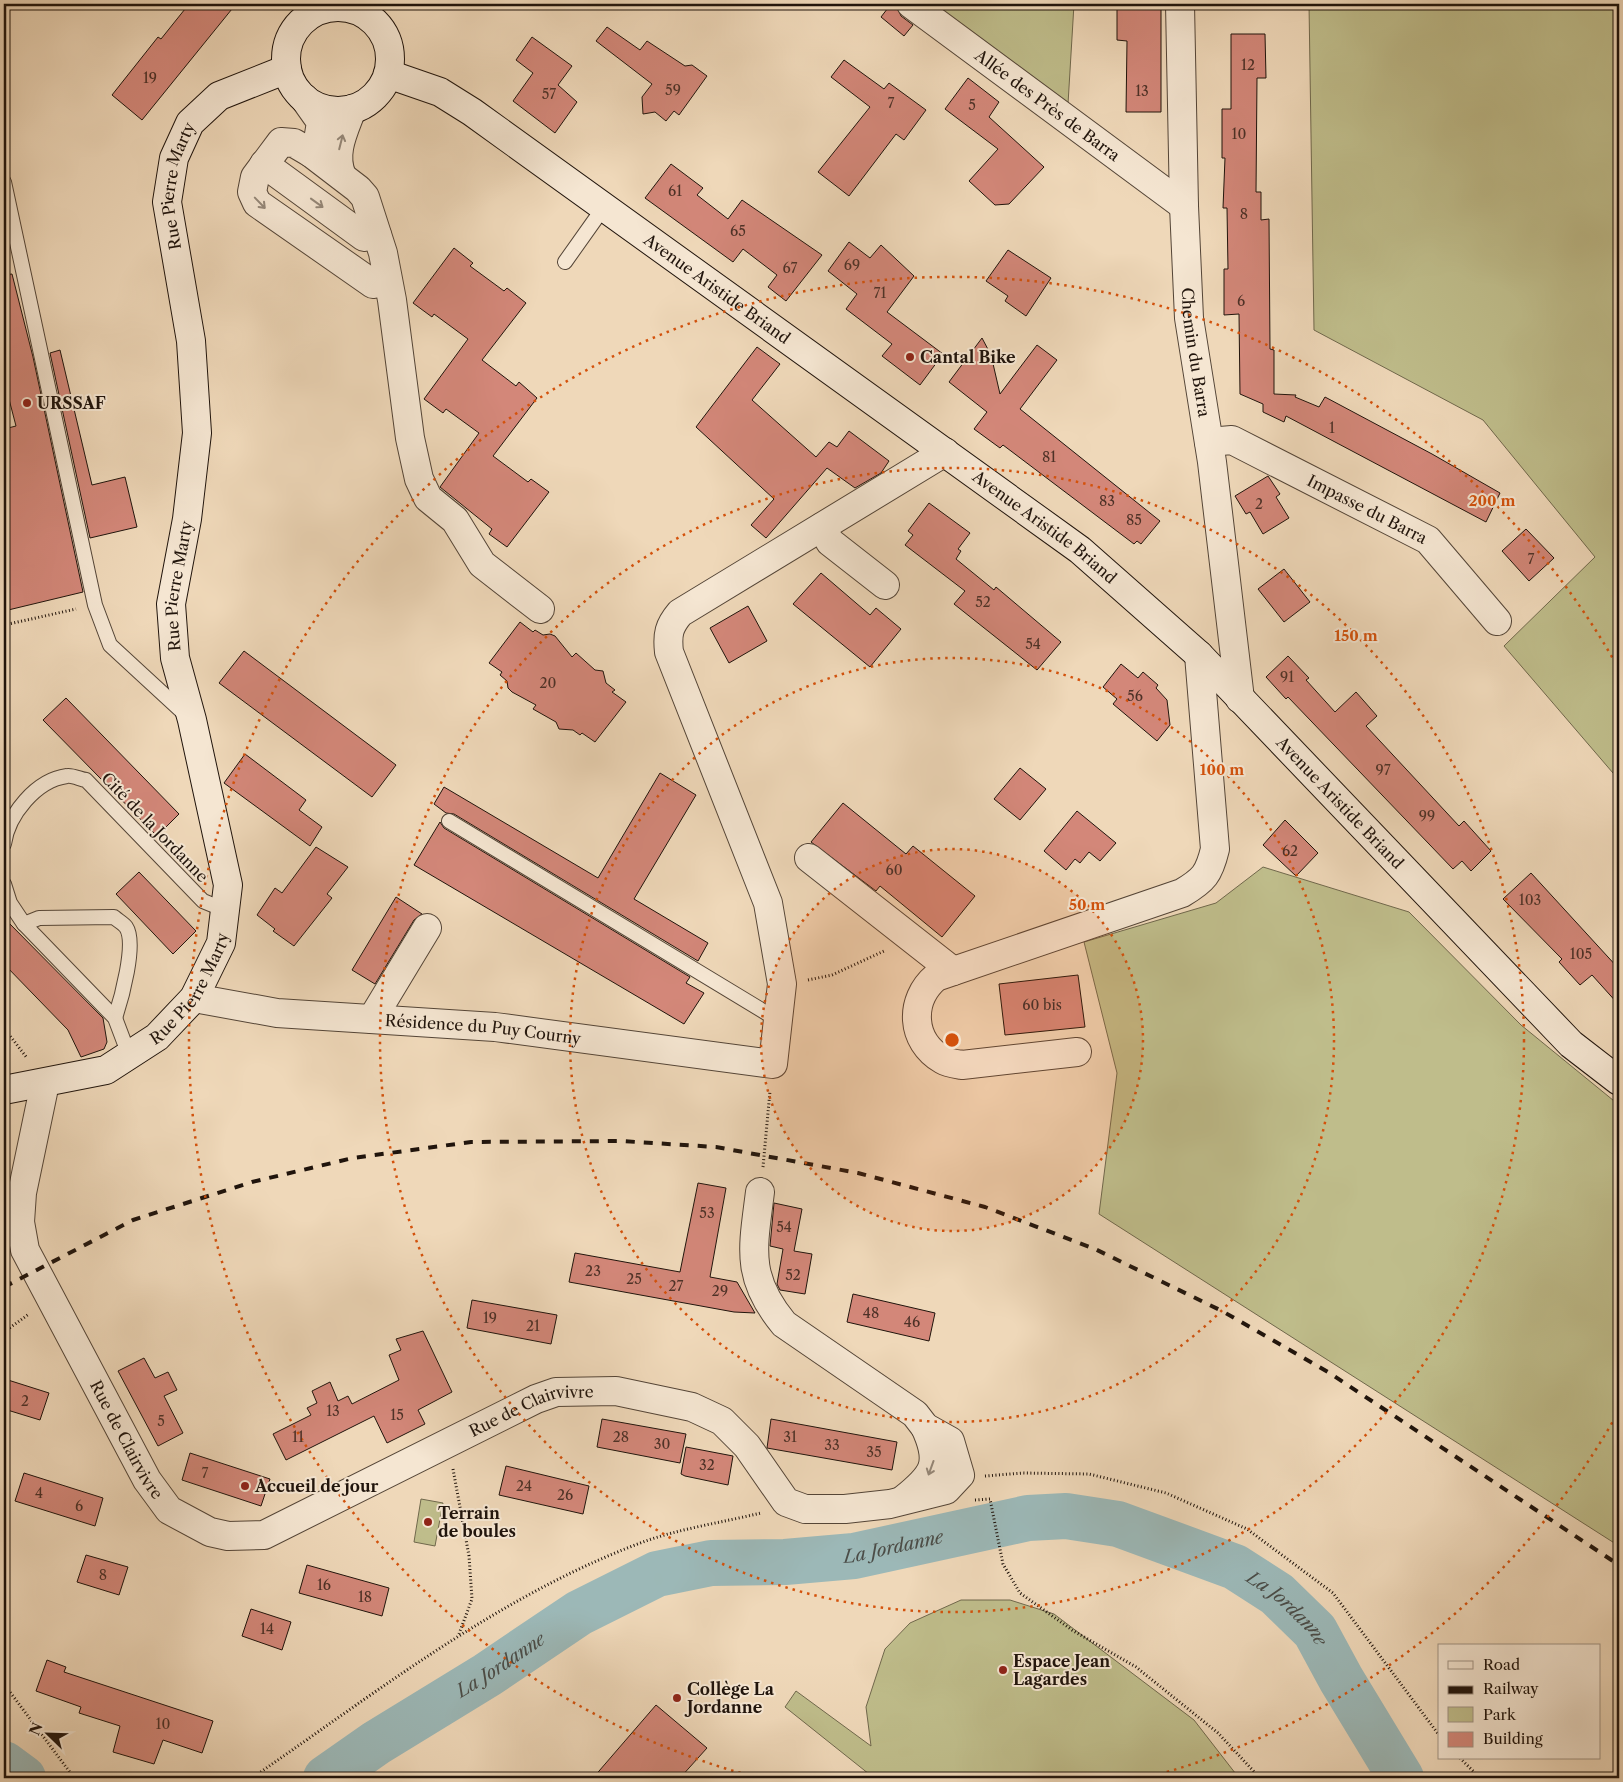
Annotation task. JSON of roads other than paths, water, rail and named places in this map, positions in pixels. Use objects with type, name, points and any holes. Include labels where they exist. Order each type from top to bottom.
[{"type":"street","name":"Allée des Près de Barra","points":[[911,4],[1184,206]]},
{"type":"street","name":"Chemin du Barra","points":[[1180,4],[1184,206],[1189,318],[1199,391],[1209,442],[1240,699]]},
{"type":"street","points":[[304,98],[319,107],[335,111],[352,109],[368,101],[380,89],[388,74],[390,57],[386,40],[378,26],[365,14],[350,8],[314,8],[292,35],[286,52],[287,70],[293,86],[321,122],[317,147],[311,153]]},
{"type":"street","name":"Rue Pierre Marty","points":[[4,1090],[106,1070],[157,1037],[194,998],[221,943],[228,885],[192,720],[176,658],[171,604],[187,519],[196,443],[195,383],[191,341],[167,202],[174,158],[190,123],[219,96],[287,70]]},
{"type":"street","name":"Avenue Aristide Briand","points":[[388,74],[440,92],[480,117],[1080,550],[1198,655],[1571,1044],[1619,1081]]},
{"type":"street","points":[[342,176],[337,165],[340,142],[352,109]]},
{"type":"street","points":[[388,281],[373,284],[257,203],[252,192],[255,177],[281,142],[294,143],[311,153],[342,176],[365,197],[377,235],[388,281],[410,438],[419,479],[428,498],[455,520],[482,564],[540,609]]},
{"type":"street","points":[[264,164],[364,237],[377,235]]},
{"type":"street","name":"Impasse du Barra","points":[[1209,442],[1232,440],[1428,540],[1497,622]]},
{"type":"street","points":[[778,1020],[781,987],[768,903],[669,652],[667,637],[670,625],[680,613],[945,452]]},
{"type":"street","points":[[822,527],[830,542],[885,585]]},
{"type":"street","points":[[1077,1052],[962,1065],[944,1061],[930,1050],[920,1037],[916,1020],[918,1003],[926,986],[936,977],[1182,893],[1202,881],[1211,866],[1215,849],[1198,655]]},
{"type":"street","points":[[809,858],[953,971]]},
{"type":"street","points":[[372,1019],[427,928]]},
{"type":"street","name":"Résidence du Puy Courny","points":[[194,998],[277,1014],[495,1027],[773,1064],[778,1020]]},
{"type":"street","name":"Rue de Clairvivre","points":[[46,1083],[22,1193],[20,1222],[25,1250],[147,1480],[169,1510],[210,1532],[228,1536],[264,1536],[536,1398],[556,1392],[616,1392],[692,1407],[722,1421],[746,1446],[786,1502],[805,1509],[845,1509],[890,1504],[904,1499]]},
{"type":"street","points":[[760,1192],[752,1254],[757,1280],[770,1307],[784,1324],[915,1414],[925,1427],[934,1446],[934,1462],[926,1482],[904,1499]]},
{"type":"street","points":[[904,1499],[946,1490],[960,1475],[950,1441],[925,1427]]},
{"type":"lane","points":[[4,182],[95,605],[110,645],[192,720]]},
{"type":"lane","points":[[565,262],[604,207]]},
{"type":"lane","name":"Cité de la Jordanne","points":[[4,844],[6,831],[22,805],[45,783],[68,775],[86,780],[203,901],[225,910]]},
{"type":"lane","points":[[449,821],[778,1020]]},
{"type":"lane","points":[[4,884],[10,903],[24,924],[115,1018],[129,1055]]},
{"type":"lane","points":[[24,924],[39,918],[114,917],[126,927],[130,944],[120,1002],[115,1018]]},
{"type":"waterway","name":"La Jordanne","points":[[326,1778],[376,1743],[487,1675],[579,1613],[657,1574],[711,1563],[785,1562],[854,1556],[1028,1518],[1066,1516],[1118,1524],[1235,1567],[1277,1594],[1315,1631],[1341,1679],[1401,1778]]},
{"type":"waterway","name":"La Jordanne","points":[[4,1764],[23,1778]]},
{"type":"railway","points":[[4,1287],[133,1220],[252,1182],[353,1158],[471,1142],[621,1141],[716,1147],[858,1173],[985,1207],[1095,1249],[1222,1311],[1328,1372],[1619,1565]]},
{"type":"place","name":"Cantal Bike","points":[[910,357]]},
{"type":"place","name":"URSSAF","points":[[27,403]]},
{"type":"place","name":"Accueil de jour","points":[[245,1486]]},
{"type":"place","name":"Terrain de boules","points":[[428,1522]]},
{"type":"place","name":"Espace Jean Lagardes","points":[[1003,1670]]},
{"type":"place","name":"Collège La Jordanne","points":[[677,1698]]}]
